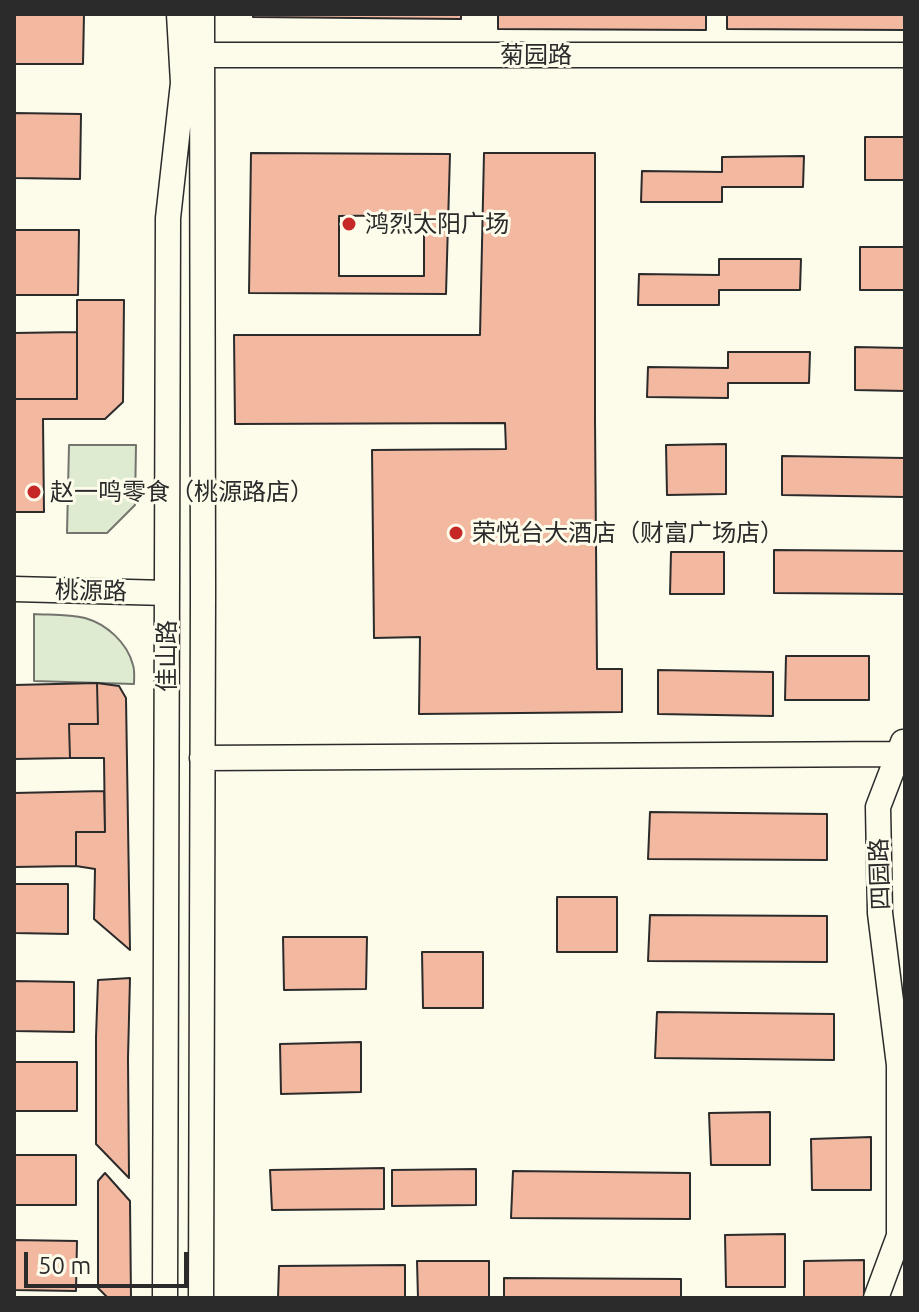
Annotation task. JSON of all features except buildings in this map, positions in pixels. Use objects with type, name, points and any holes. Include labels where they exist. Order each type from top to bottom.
[{"type":"street","name":"佳山路","points":[[165,1298],[168,218],[183,83],[179,14]]},
{"type":"street","name":"佳山路","points":[[201,1298],[202,14]]},
{"type":"street","points":[[183,83],[202,55]]},
{"type":"street","name":"菊园路","points":[[202,55],[905,55]]},
{"type":"street","name":"桃源路","points":[[14,589],[167,593]]},
{"type":"street","points":[[202,758],[902,746]]},
{"type":"street","name":"四园路","points":[[876,1298],[899,1236],[899,1065],[880,913],[878,807],[902,746]]},
{"type":"green space","points":[[69,445],[136,445],[135,505],[107,533],[67,533]]},
{"type":"green space","points":[[34,614],[85,618],[108,629],[130,657],[134,684],[34,681]]},
{"type":"place","name":"鸿烈太阳广场","points":[[349,224]]},
{"type":"place","name":"赵一鸣零食（桃源路店）","points":[[34,492]]},
{"type":"place","name":"荣悦台大酒店（财富广场店）","points":[[456,533]]}]
